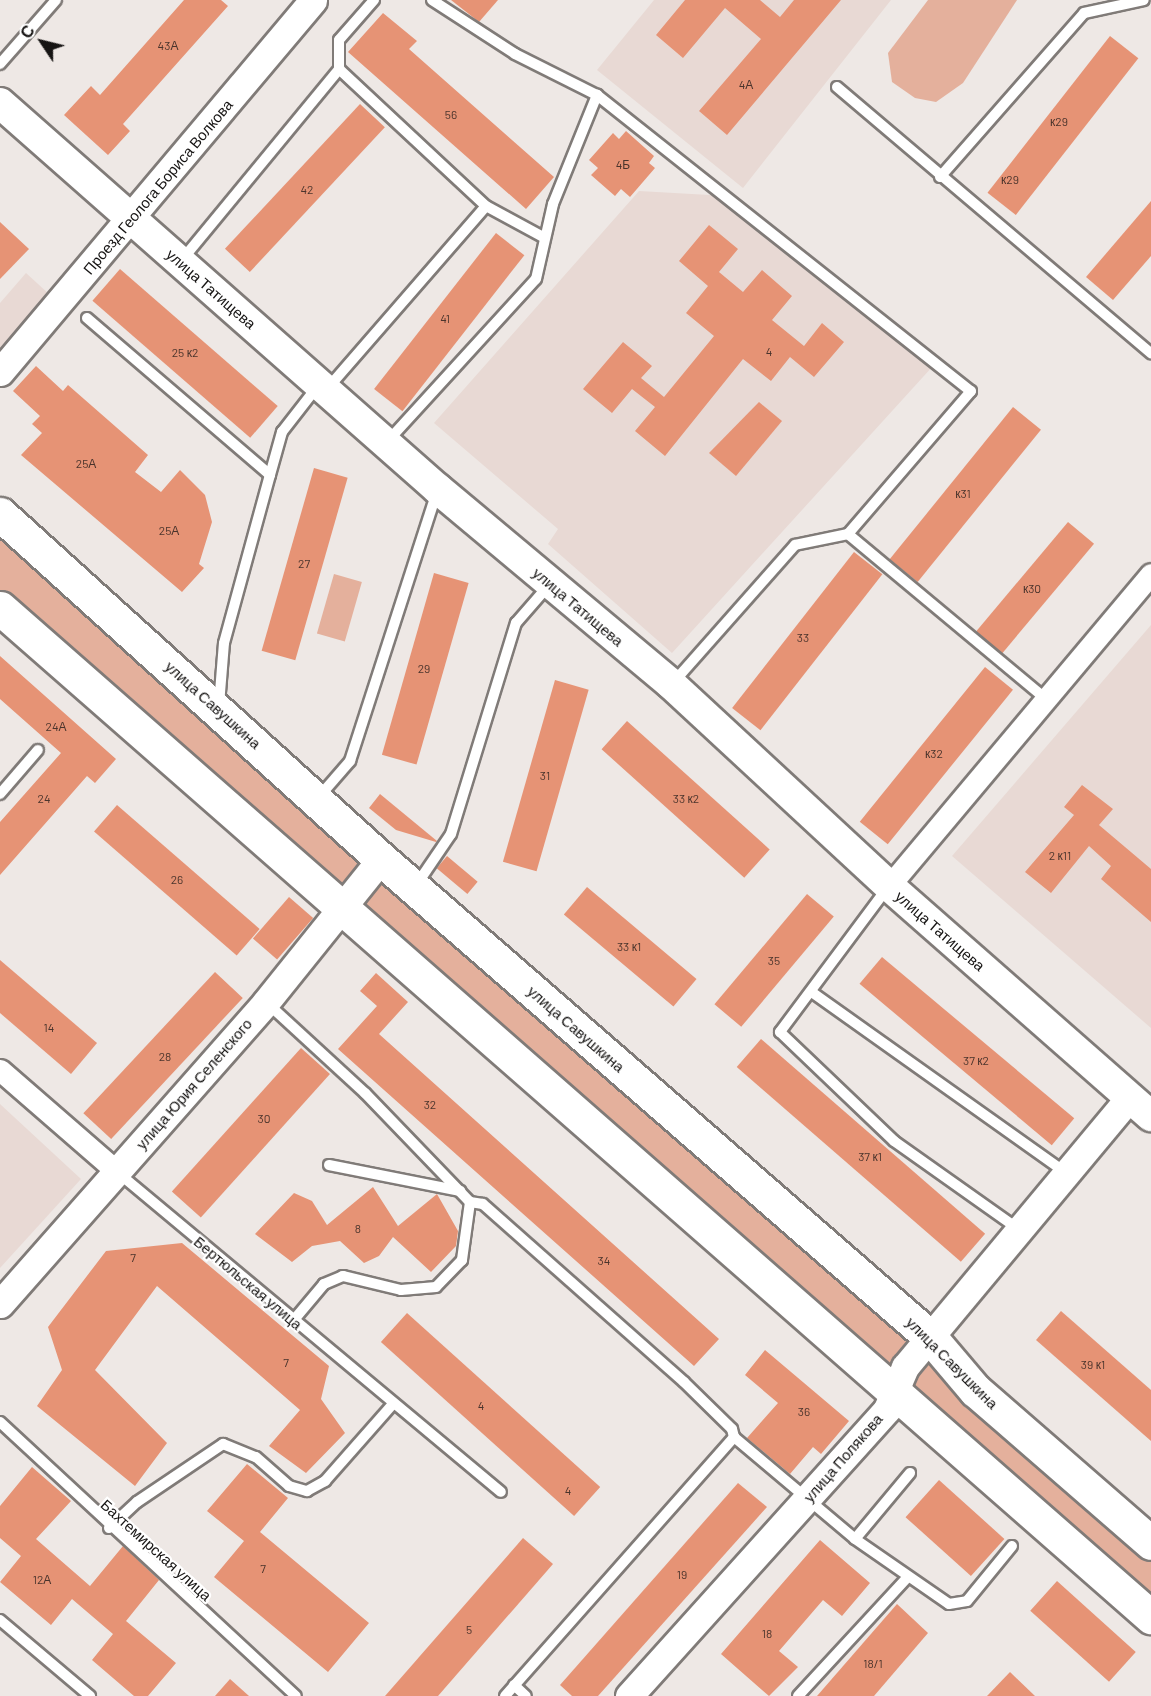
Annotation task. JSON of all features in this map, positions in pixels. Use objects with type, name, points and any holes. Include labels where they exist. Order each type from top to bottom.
[{"type":"highway","name":"улица Савушкина","points":[[0,514],[381,859],[930,1337],[975,1390],[1151,1543]]},
{"type":"highway","points":[[0,608],[1151,1617]]},
{"type":"main road","name":"улица Татищева","points":[[0,104],[438,489],[671,684],[889,886],[1140,1106]]},
{"type":"street","name":"Проезд Геолога Бориса Волкова","points":[[0,372],[132,220],[313,0]]},
{"type":"street","points":[[889,886],[1151,574]]},
{"type":"street","name":"улица Юрия Селенского","points":[[0,1304],[266,1002],[381,859]]},
{"type":"street","name":"Бертюльская улица","points":[[0,1070],[116,1172]]},
{"type":"street","name":"улица Полякова","points":[[629,1696],[886,1408],[892,1390],[930,1337],[1065,1172],[1140,1106]]},
{"type":"lane","points":[[0,64],[56,0]]},
{"type":"lane","points":[[180,262],[339,69],[339,40],[374,0]]},
{"type":"lane","points":[[432,0],[515,54],[597,94],[971,391],[848,534],[795,545],[671,684]]},
{"type":"lane","points":[[940,177],[1084,13],[1144,0]]},
{"type":"lane","points":[[339,69],[486,206],[543,237]]},
{"type":"lane","points":[[837,87],[940,177],[1151,354]]},
{"type":"lane","points":[[386,443],[536,279],[543,237],[597,94]]},
{"type":"lane","points":[[218,710],[224,643],[282,432],[486,206]]},
{"type":"lane","points":[[87,318],[270,475]]},
{"type":"lane","points":[[317,799],[350,760],[438,489]]},
{"type":"lane","points":[[848,534],[1045,698]]},
{"type":"lane","points":[[414,888],[451,834],[516,623],[550,584]]},
{"type":"lane","points":[[0,794],[38,750]]},
{"type":"lane","points":[[889,886],[813,993],[780,1032],[894,1141],[1017,1228]]},
{"type":"lane","points":[[813,993],[1065,1172]]},
{"type":"lane","points":[[266,1002],[470,1202],[483,1204],[675,1374],[732,1429],[734,1437],[906,1579],[949,1605],[967,1601],[1012,1546]]},
{"type":"lane","points":[[329,1165],[460,1191]]},
{"type":"lane","name":"Бертюльская улица","points":[[116,1172],[501,1492]]},
{"type":"lane","points":[[293,1321],[324,1284],[343,1276],[401,1290],[436,1287],[462,1260],[470,1202]]},
{"type":"lane","points":[[109,1528],[137,1502],[223,1444],[256,1457],[289,1486],[307,1491],[325,1481],[393,1404]]},
{"type":"lane","name":"Бахтемирская улица","points":[[0,1422],[109,1528],[296,1696]]},
{"type":"lane","points":[[505,1696],[734,1437]]},
{"type":"lane","points":[[855,1539],[910,1473]]},
{"type":"lane","points":[[798,1696],[906,1579]]},
{"type":"lane","points":[[0,1620],[90,1696]]},
{"type":"lane","points":[[514,1685],[526,1696]]},
{"type":"shaded area","points":[[654,0],[891,0],[743,188],[597,70]]},
{"type":"shaded area","points":[[928,0],[1017,0],[963,83],[936,102],[915,98],[892,82],[888,53]]},
{"type":"shaded area","points":[[639,191],[727,196],[933,366],[672,653],[548,544],[558,529],[434,423]]},
{"type":"shaded area","points":[[26,273],[49,294],[0,349],[0,303]]},
{"type":"shaded area","points":[[0,514],[1151,1543],[1151,1617],[0,608]]},
{"type":"shaded area","points":[[334,574],[362,582],[345,642],[317,634]]},
{"type":"shaded area","points":[[1151,625],[1151,1028],[952,856]]},
{"type":"shaded area","points":[[0,1104],[81,1179],[0,1268]]},
{"type":"building","points":[[184,0],[221,0],[228,6],[123,124],[130,131],[108,155],[64,115],[91,86],[100,95]]},
{"type":"building","points":[[451,0],[498,0],[479,22]]},
{"type":"building","points":[[685,0],[760,0],[780,17],[794,0],[841,0],[727,135],[699,111],[761,39],[725,8],[683,58],[656,35]]},
{"type":"building","points":[[383,13],[417,41],[409,49],[554,177],[526,209],[348,52]]},
{"type":"building","points":[[1110,36],[1138,58],[1016,215],[987,193]]},
{"type":"building","points":[[360,104],[385,127],[250,272],[225,249]]},
{"type":"building","points":[[626,131],[654,156],[649,163],[655,168],[630,197],[621,189],[615,196],[591,175],[598,168],[589,160],[613,133],[619,139]]},
{"type":"building","points":[[1151,201],[1151,256],[1113,300],[1086,277]]},
{"type":"building","points":[[0,222],[29,249],[0,279]]},
{"type":"building","points":[[709,225],[738,249],[719,272],[743,292],[762,270],[792,296],[772,320],[804,346],[822,323],[844,342],[814,377],[790,357],[771,381],[743,359],[665,456],[635,431],[655,407],[632,389],[612,413],[583,389],[623,342],[652,366],[641,378],[664,397],[714,336],[686,313],[708,286],[679,261]]},
{"type":"building","points":[[496,233],[524,255],[402,411],[374,389]]},
{"type":"building","points":[[120,269],[278,406],[250,438],[92,301]]},
{"type":"building","points":[[36,366],[63,391],[68,385],[148,455],[135,472],[161,492],[180,470],[205,495],[212,522],[199,564],[204,568],[182,592],[21,455],[42,433],[32,424],[40,416],[13,391]]},
{"type":"building","points":[[759,402],[782,421],[736,476],[709,453]]},
{"type":"building","points":[[1013,407],[1041,430],[918,582],[890,559]]},
{"type":"building","points":[[314,468],[348,478],[295,660],[262,651]]},
{"type":"building","points":[[1068,522],[1094,544],[1002,653],[976,632]]},
{"type":"building","points":[[854,552],[882,574],[760,730],[732,708]]},
{"type":"building","points":[[434,573],[469,583],[417,765],[382,755]]},
{"type":"building","points":[[0,656],[116,759],[95,783],[87,776],[0,875],[0,822],[61,753],[0,699]]},
{"type":"building","points":[[985,667],[1013,690],[888,844],[860,822]]},
{"type":"building","points":[[555,680],[589,690],[537,871],[503,862]]},
{"type":"building","points":[[627,721],[770,849],[744,878],[602,749]]},
{"type":"building","points":[[1082,785],[1113,809],[1099,825],[1151,869],[1151,922],[1101,879],[1111,866],[1089,846],[1051,893],[1025,872],[1074,815],[1064,807]]},
{"type":"building","points":[[380,794],[437,841],[396,830],[369,808]]},
{"type":"building","points":[[117,805],[260,929],[237,955],[94,831]]},
{"type":"building","points":[[447,856],[478,882],[467,894],[437,868]]},
{"type":"building","points":[[587,887],[697,979],[673,1006],[564,915]]},
{"type":"building","points":[[807,894],[834,916],[741,1027],[714,1004]]},
{"type":"building","points":[[289,897],[313,918],[277,960],[253,939]]},
{"type":"building","points":[[882,957],[1074,1118],[1052,1145],[860,984]]},
{"type":"building","points":[[0,960],[97,1043],[71,1074],[0,1013]]},
{"type":"building","points":[[215,972],[243,998],[111,1139],[83,1113]]},
{"type":"building","points":[[376,973],[408,1002],[379,1034],[719,1339],[694,1366],[338,1049],[377,1006],[360,991]]},
{"type":"building","points":[[761,1039],[985,1234],[961,1262],[737,1067]]},
{"type":"building","points":[[301,1048],[330,1074],[201,1218],[172,1191]]},
{"type":"building","points":[[373,1187],[398,1226],[437,1194],[458,1231],[456,1246],[431,1272],[393,1237],[379,1256],[364,1263],[340,1241],[312,1246],[292,1262],[255,1234],[294,1193],[312,1201],[327,1225]]},
{"type":"building","points":[[182,1243],[329,1366],[321,1399],[345,1433],[306,1473],[269,1446],[300,1410],[157,1286],[95,1370],[167,1443],[135,1486],[37,1406],[62,1370],[48,1327],[106,1251]]},
{"type":"building","points":[[1061,1311],[1151,1390],[1151,1441],[1036,1340]]},
{"type":"building","points":[[407,1313],[600,1487],[574,1516],[381,1342]]},
{"type":"building","points":[[765,1350],[849,1421],[821,1454],[813,1447],[790,1474],[747,1438],[778,1403],[745,1375]]},
{"type":"building","points":[[247,1464],[288,1498],[260,1532],[369,1623],[328,1672],[214,1577],[244,1541],[207,1511]]},
{"type":"building","points":[[32,1467],[71,1501],[36,1539],[90,1586],[123,1546],[159,1580],[126,1621],[176,1663],[148,1696],[134,1696],[92,1660],[113,1634],[72,1599],[51,1625],[0,1582],[21,1556],[0,1538],[0,1506]]},
{"type":"building","points":[[939,1480],[1004,1539],[971,1576],[906,1517]]},
{"type":"building","points":[[738,1483],[767,1507],[598,1696],[572,1696],[560,1685]]},
{"type":"building","points":[[523,1538],[553,1564],[438,1696],[385,1696]]},
{"type":"building","points":[[820,1540],[870,1583],[842,1616],[823,1600],[779,1651],[798,1667],[769,1696],[721,1654]]},
{"type":"building","points":[[1057,1581],[1136,1652],[1109,1682],[1030,1611]]},
{"type":"building","points":[[897,1604],[928,1633],[874,1696],[817,1696]]},
{"type":"building","points":[[1010,1672],[1035,1696],[987,1696]]},
{"type":"building","points":[[230,1679],[249,1696],[215,1696]]}]
